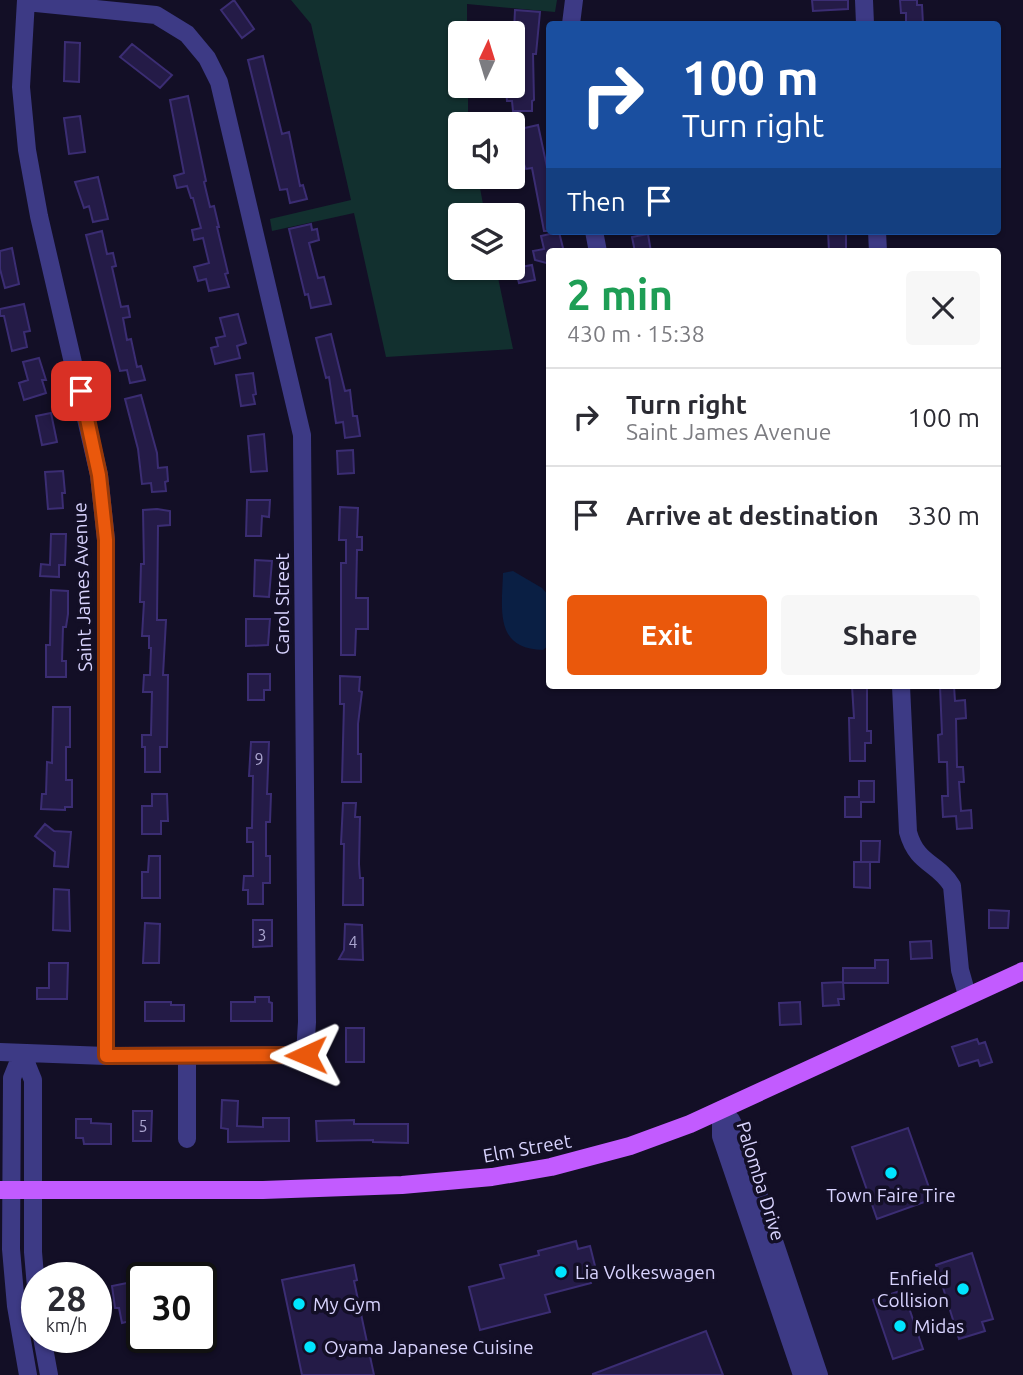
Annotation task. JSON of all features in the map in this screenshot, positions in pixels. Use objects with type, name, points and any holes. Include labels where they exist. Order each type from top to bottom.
[{"type":"main road","name":"Elm Street","points":[[6,1190],[263,1190],[459,1181],[530,1171],[601,1155],[657,1137],[1023,971]]},
{"type":"street","points":[[571,21],[574,0]]},
{"type":"street","points":[[864,0],[865,21]]},
{"type":"street","name":"Saint James Avenue","points":[[26,1],[21,87],[27,150],[39,216],[99,475],[106,540],[106,1056]]},
{"type":"street","name":"Carol Street","points":[[0,1052],[187,1057],[306,1055],[302,435],[219,82],[207,58],[187,34],[156,15],[26,1]]},
{"type":"street","points":[[901,689],[908,832],[912,847],[925,862],[947,876],[952,886],[960,970],[967,995]]},
{"type":"street","points":[[22,1053],[12,1078],[6,1190],[12,1277],[28,1375]]},
{"type":"street","points":[[22,1053],[33,1080],[34,1262]]},
{"type":"street","points":[[187,1057],[187,1139]]},
{"type":"street","name":"Palomba Drive","points":[[721,1110],[721,1136],[802,1375]]},
{"type":"street","name":"Palomba Drive","points":[[721,1110],[731,1120],[738,1134],[819,1375]]},
{"type":"street","points":[[45,1353],[49,1375]]},
{"type":"green space","points":[[291,0],[557,0],[555,12],[467,4],[467,21],[448,21],[448,98],[468,98],[468,112],[448,112],[448,189],[480,189],[483,203],[448,203],[448,280],[499,280],[513,349],[386,357],[354,213],[272,231],[270,219],[351,200],[311,24]]},
{"type":"water","points":[[513,571],[546,593],[546,648],[543,650],[527,648],[516,643],[509,635],[502,613],[503,573]]},
{"type":"building","points":[[234,0],[254,29],[242,38],[221,10]]},
{"type":"building","points":[[812,0],[848,0],[848,9],[813,11]]},
{"type":"building","points":[[900,0],[917,0],[917,5],[922,5],[923,21],[906,21],[906,13],[901,13]]},
{"type":"building","points":[[515,10],[540,12],[536,54],[533,54],[532,111],[513,111],[512,101],[507,101],[507,98],[525,98],[525,21],[514,21]]},
{"type":"building","points":[[65,42],[80,43],[79,82],[64,81]]},
{"type":"building","points":[[132,44],[172,75],[160,88],[120,57]]},
{"type":"building","points":[[263,56],[282,134],[289,132],[300,186],[303,185],[307,199],[290,203],[287,189],[280,190],[248,60]]},
{"type":"building","points":[[188,96],[206,181],[204,182],[210,207],[214,206],[228,273],[225,274],[229,287],[209,291],[206,279],[198,281],[194,267],[209,263],[203,238],[194,240],[192,230],[201,228],[193,198],[187,186],[177,188],[174,176],[184,173],[170,100]]},
{"type":"building","points":[[80,116],[85,152],[69,154],[64,118]]},
{"type":"building","points":[[538,125],[546,162],[546,231],[532,168],[526,169],[525,128]]},
{"type":"building","points":[[98,177],[108,219],[93,222],[89,206],[84,208],[75,182]]},
{"type":"building","points":[[311,224],[312,230],[317,229],[319,240],[309,243],[318,278],[324,277],[331,304],[311,308],[308,294],[305,295],[289,229]]},
{"type":"building","points":[[102,231],[107,254],[113,253],[116,266],[112,267],[121,307],[128,306],[130,317],[123,318],[127,340],[131,339],[137,367],[141,366],[145,380],[130,383],[127,370],[120,371],[86,235]]},
{"type":"building","points":[[560,235],[563,248],[546,248],[546,263],[535,260],[533,251],[544,249],[541,236]]},
{"type":"building","points":[[648,235],[650,248],[634,248],[632,237]]},
{"type":"building","points":[[828,235],[846,235],[846,248],[829,248]]},
{"type":"building","points":[[12,248],[19,284],[5,288],[0,269],[0,251]]},
{"type":"building","points":[[532,265],[535,280],[519,283],[518,280],[525,280],[525,266]]},
{"type":"building","points":[[24,304],[30,331],[24,332],[27,347],[12,351],[0,309]]},
{"type":"building","points":[[238,314],[246,343],[237,346],[240,358],[215,364],[211,348],[218,346],[216,338],[225,336],[220,318]]},
{"type":"building","points":[[331,334],[345,391],[350,390],[353,416],[357,416],[360,436],[345,438],[343,422],[336,423],[329,377],[326,378],[316,338]]},
{"type":"building","points":[[39,358],[46,380],[42,380],[46,393],[24,400],[19,383],[28,380],[23,362]]},
{"type":"building","points":[[253,373],[255,404],[241,406],[236,375]]},
{"type":"building","points":[[141,395],[157,453],[158,468],[167,467],[166,491],[152,492],[151,483],[142,484],[138,449],[125,399]]},
{"type":"building","points":[[51,413],[57,442],[42,445],[36,416]]},
{"type":"building","points":[[264,434],[267,471],[251,472],[248,436]]},
{"type":"building","points":[[353,450],[354,473],[338,474],[337,451]]},
{"type":"building","points":[[63,471],[63,508],[48,509],[45,472]]},
{"type":"building","points":[[247,500],[270,500],[269,517],[262,516],[261,536],[246,536]]},
{"type":"building","points":[[340,507],[358,508],[357,537],[362,537],[362,550],[357,550],[356,598],[368,598],[368,629],[356,629],[355,655],[341,655],[341,563],[346,563],[346,540],[339,540]]},
{"type":"building","points":[[143,510],[170,511],[170,525],[158,526],[157,620],[166,620],[163,675],[168,675],[167,747],[160,747],[160,772],[145,772],[142,735],[151,735],[152,692],[143,692],[144,675],[150,675],[151,648],[149,636],[142,636],[144,602],[140,602],[141,564],[144,564]]},
{"type":"building","points":[[51,534],[66,534],[65,565],[59,565],[59,577],[40,576],[41,564],[50,565]]},
{"type":"building","points":[[255,560],[272,561],[269,597],[254,596]]},
{"type":"building","points":[[51,590],[68,591],[62,661],[66,661],[66,677],[46,677],[46,645],[50,645]]},
{"type":"building","points":[[246,619],[270,619],[268,645],[246,646]]},
{"type":"building","points":[[248,674],[270,674],[270,690],[264,690],[264,700],[248,700]]},
{"type":"building","points":[[340,676],[360,677],[359,691],[362,692],[358,754],[361,754],[361,782],[342,782],[344,704],[340,704]]},
{"type":"building","points":[[852,689],[867,689],[867,731],[871,731],[871,743],[865,743],[865,761],[850,761],[849,718],[854,718]]},
{"type":"building","points":[[940,689],[954,689],[955,701],[965,700],[966,718],[956,719],[957,767],[963,767],[964,782],[959,782],[961,811],[971,810],[972,828],[957,829],[956,816],[943,817],[942,796],[948,796],[947,762],[939,762],[938,735],[942,734]]},
{"type":"building","points":[[53,707],[70,707],[70,747],[66,747],[66,780],[72,780],[72,807],[65,807],[65,810],[41,809],[42,794],[46,794],[47,762],[52,763]]},
{"type":"building","points":[[251,742],[269,742],[267,794],[271,794],[270,822],[266,822],[266,856],[270,856],[270,883],[263,883],[263,904],[248,904],[248,890],[243,890],[244,876],[253,876],[253,842],[247,842],[247,828],[252,828],[253,776],[249,776]]},
{"type":"building","points":[[859,781],[874,781],[874,802],[861,802],[861,817],[845,817],[845,797],[859,797]]},
{"type":"building","points":[[152,794],[167,794],[168,821],[161,821],[161,834],[142,834],[142,806],[152,806]]},
{"type":"building","points":[[343,803],[356,803],[355,817],[360,817],[359,864],[360,878],[363,878],[363,905],[343,905]]},
{"type":"building","points":[[45,824],[54,831],[71,832],[68,867],[54,866],[55,852],[35,836]]},
{"type":"building","points":[[861,841],[880,841],[879,862],[861,862]]},
{"type":"building","points":[[149,856],[160,856],[160,898],[142,898],[142,872],[148,872]]},
{"type":"building","points":[[854,862],[870,862],[870,888],[854,887]]},
{"type":"building","points":[[54,889],[69,890],[70,931],[53,930]]},
{"type":"building","points":[[989,910],[1009,911],[1008,928],[989,928]]},
{"type":"building","points":[[253,920],[272,920],[272,946],[253,947]]},
{"type":"building","points":[[145,923],[160,924],[159,963],[143,963]]},
{"type":"building","points":[[345,924],[362,925],[363,960],[339,959],[344,950]]},
{"type":"building","points":[[931,941],[932,958],[911,959],[910,942]]},
{"type":"building","points":[[875,960],[888,960],[888,983],[843,983],[843,968],[875,968]]},
{"type":"building","points":[[49,963],[68,963],[67,999],[37,999],[37,988],[49,988]]},
{"type":"building","points":[[843,982],[844,999],[838,999],[839,1005],[823,1006],[822,983]]},
{"type":"building","points":[[255,997],[269,997],[269,1002],[272,1003],[272,1021],[231,1021],[231,1002],[255,1002]]},
{"type":"building","points":[[145,1002],[184,1005],[184,1021],[145,1021]]},
{"type":"building","points":[[800,1002],[801,1024],[780,1025],[779,1003]]},
{"type":"building","points":[[346,1028],[364,1028],[364,1062],[346,1062]]},
{"type":"building","points":[[977,1039],[979,1044],[985,1042],[992,1062],[980,1066],[978,1060],[959,1066],[952,1047]]},
{"type":"building","points":[[222,1100],[238,1101],[237,1126],[263,1127],[263,1118],[289,1118],[289,1141],[228,1142],[228,1129],[221,1128]]},
{"type":"building","points":[[133,1111],[152,1111],[151,1141],[133,1141]]},
{"type":"building","points":[[76,1119],[91,1119],[91,1123],[111,1124],[111,1144],[84,1144],[83,1138],[76,1138]]},
{"type":"building","points":[[354,1120],[354,1124],[408,1124],[408,1143],[373,1140],[317,1141],[316,1121]]},
{"type":"building","points":[[908,1128],[933,1199],[877,1219],[852,1147]]},
{"type":"building","points":[[576,1241],[578,1249],[590,1246],[595,1266],[587,1268],[591,1283],[545,1295],[550,1312],[480,1330],[469,1287],[504,1278],[500,1265],[539,1255],[538,1251]]},
{"type":"building","points":[[972,1253],[993,1319],[982,1322],[985,1331],[959,1339],[936,1265]]},
{"type":"building","points":[[354,1265],[357,1280],[354,1281],[374,1375],[302,1375],[282,1280]]},
{"type":"building","points":[[126,1283],[126,1322],[122,1323],[119,1308],[115,1308],[112,1286]]},
{"type":"building","points":[[903,1290],[923,1349],[893,1359],[873,1300]]},
{"type":"building","points":[[706,1331],[723,1375],[593,1375],[593,1374]]},
{"type":"place","name":"Town Faire Tire","points":[[891,1173]]},
{"type":"place","name":"Lia Volkeswagen","points":[[561,1272]]},
{"type":"place","name":"Enfield Collision","points":[[963,1289]]},
{"type":"place","name":"My Gym","points":[[299,1304]]},
{"type":"place","name":"Midas","points":[[900,1326]]},
{"type":"place","name":"Oyama Japanese Cuisine","points":[[310,1347]]},
{"type":"route","points":[[81,391],[99,475],[106,540],[106,1056],[306,1055]]}]
